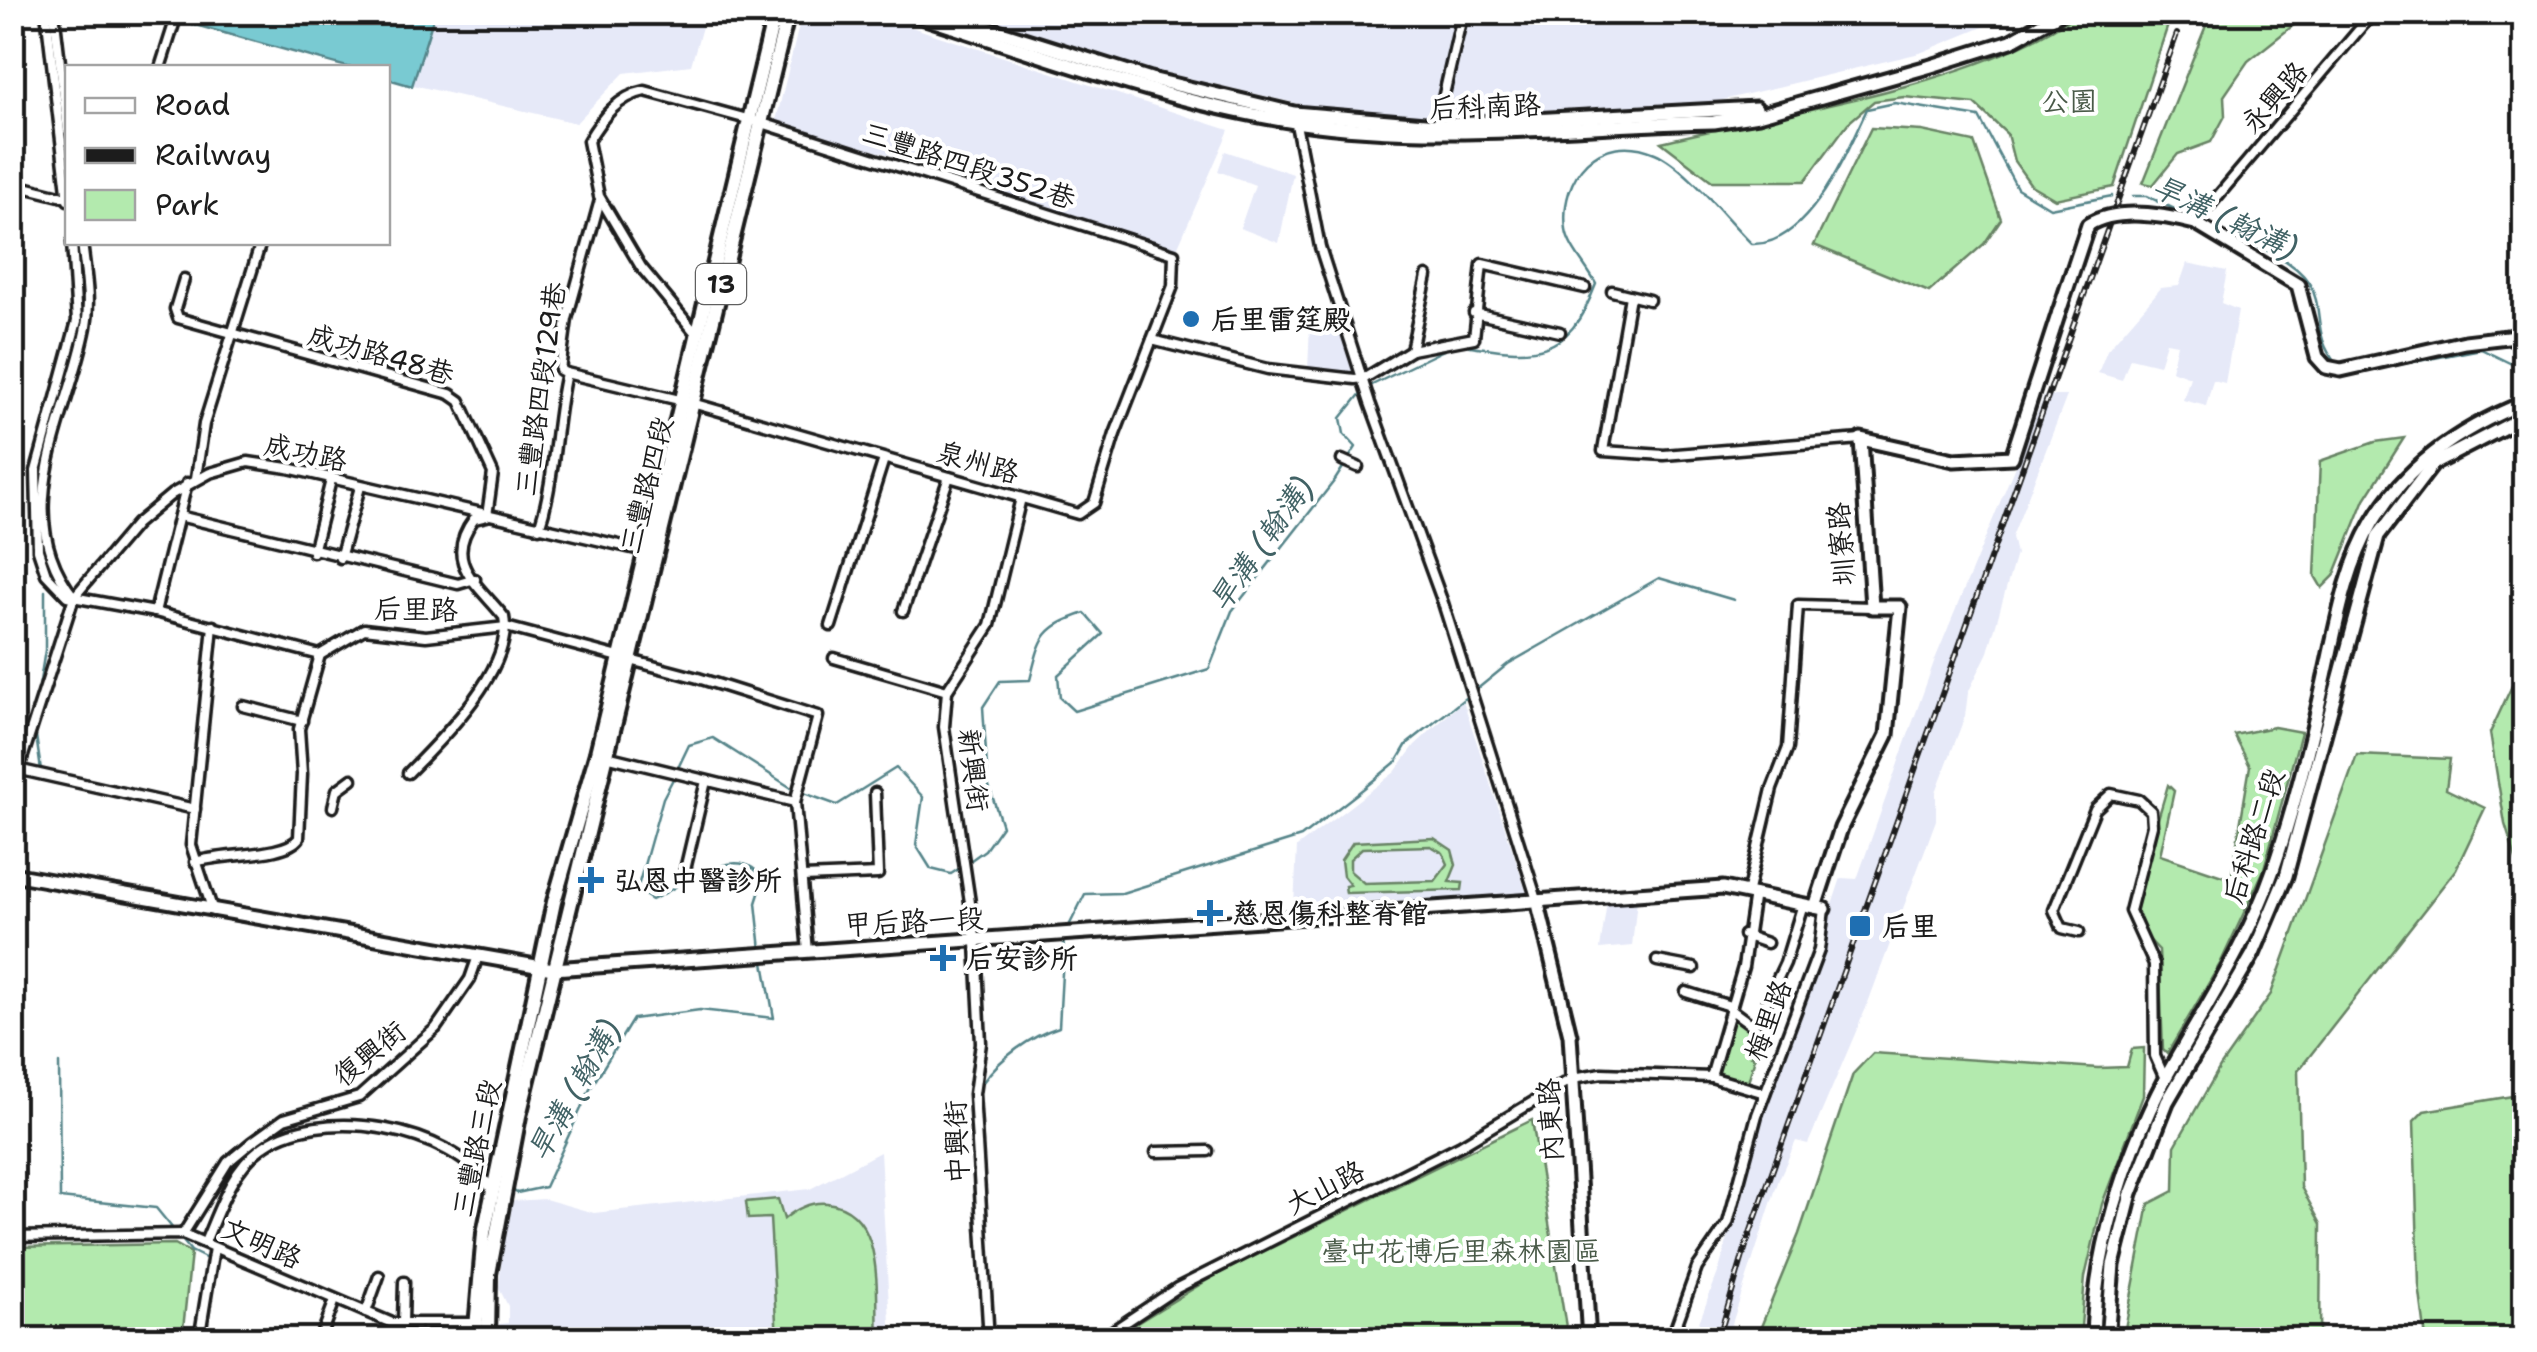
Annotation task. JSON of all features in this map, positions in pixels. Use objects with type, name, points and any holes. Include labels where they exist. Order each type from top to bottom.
[{"type":"main road","name":"三豐路四段","points":[[756,121],[775,12]]},
{"type":"main road","name":"三豐路四段","points":[[546,968],[602,755],[756,121],[788,12]]},
{"type":"main road","name":"三豐路三段","points":[[475,1340],[480,1323],[478,1272],[546,968]]},
{"type":"main road","name":"三豐路三段","points":[[480,1323],[488,1340]]},
{"type":"street","points":[[46,12],[65,181]]},
{"type":"street","points":[[54,12],[65,105]]},
{"type":"street","name":"后科南路","points":[[906,12],[1150,84],[1295,118],[1437,130],[1714,122],[1758,115],[2011,41],[2062,12]]},
{"type":"street","name":"后科南路","points":[[938,12],[1150,84]]},
{"type":"street","points":[[1437,130],[1462,12]]},
{"type":"street","name":"后科南路","points":[[1437,130],[1751,109],[1992,40],[2049,12]]},
{"type":"street","name":"永興路","points":[[2195,223],[2374,12]]},
{"type":"street","points":[[161,65],[174,24]]},
{"type":"street","name":"三豐路四段352巷","points":[[600,199],[588,141],[602,118],[632,93],[645,91],[756,121],[1174,254]]},
{"type":"street","points":[[1295,118],[1320,247],[1365,386],[1444,603],[1537,900]]},
{"type":"street","points":[[12,184],[65,198]]},
{"type":"street","points":[[600,199],[641,267],[702,336]]},
{"type":"street","name":"三豐路四段129巷","points":[[539,528],[550,494],[556,421],[566,373],[560,370],[568,319],[600,199]]},
{"type":"street","points":[[1630,296],[1603,451],[1664,455],[1862,439],[1954,460],[2012,457],[2088,225],[2096,220],[2146,214],[2195,223],[2298,285],[2318,357],[2326,368],[2341,370],[2465,342],[2524,336]]},
{"type":"street","points":[[72,245],[77,322],[36,471],[34,496],[46,574],[61,593],[74,597],[155,612],[320,655],[297,746],[302,774],[299,838],[282,851],[225,853],[195,862]]},
{"type":"street","points":[[74,597],[54,568],[46,547],[43,496],[50,453],[86,327],[82,245]]},
{"type":"street","points":[[155,612],[229,334],[257,245]]},
{"type":"street","name":"泉州路","points":[[566,373],[686,402],[1078,514],[1089,510],[1173,286],[1174,254]]},
{"type":"street","points":[[1152,340],[1268,369],[1365,386],[1411,350],[1474,338],[1482,264],[1585,288]]},
{"type":"street","points":[[1411,350],[1428,276]]},
{"type":"street","name":"成功路48巷","points":[[184,280],[175,309],[178,318],[460,401],[493,473],[486,516]]},
{"type":"street","points":[[1612,292],[1648,300]]},
{"type":"street","points":[[1474,313],[1560,332]]},
{"type":"street","name":"后科路二段","points":[[2093,1340],[2101,1266],[2124,1176],[2165,1079],[2239,952],[2272,872],[2351,573],[2371,524],[2426,458],[2487,418],[2524,403]]},
{"type":"street","name":"后科路二段","points":[[2108,1340],[2114,1265],[2132,1194],[2168,1102],[2252,954],[2286,876],[2355,607],[2378,536],[2433,464],[2524,418]]},
{"type":"street","name":"圳寮路","points":[[1814,906],[1841,828],[1887,735],[1900,607],[1872,607],[1862,439]]},
{"type":"street","points":[[830,626],[884,458]]},
{"type":"street","points":[[1342,460],[1358,468]]},
{"type":"street","name":"成功路","points":[[12,790],[74,597],[136,524],[192,481],[248,462],[650,553]]},
{"type":"street","points":[[903,611],[949,477]]},
{"type":"street","points":[[313,552],[331,480]]},
{"type":"street","points":[[340,558],[360,487]]},
{"type":"street","name":"新興街","points":[[976,943],[944,727],[947,692],[990,625],[1022,498]]},
{"type":"street","points":[[179,516],[313,552],[458,584],[475,580]]},
{"type":"street","points":[[408,772],[451,730],[473,699],[492,666],[506,627],[504,618],[460,561],[458,549],[474,519],[486,516]]},
{"type":"street","name":"梅里路","points":[[1711,1077],[1743,967],[1751,891],[1772,789],[1788,748],[1798,606],[1872,607]]},
{"type":"street","points":[[213,626],[190,845],[214,912]]},
{"type":"street","name":"后里路","points":[[320,655],[364,629],[426,636],[506,627],[625,658],[818,718],[795,802]]},
{"type":"street","points":[[834,658],[947,692]]},
{"type":"street","points":[[243,706],[302,721]]},
{"type":"street","points":[[602,755],[795,802],[808,952]]},
{"type":"street","points":[[17,769],[195,809]]},
{"type":"street","points":[[333,807],[337,790],[352,779]]},
{"type":"street","points":[[684,874],[706,781]]},
{"type":"street","points":[[803,877],[878,874],[875,793]]},
{"type":"street","points":[[2080,932],[2062,928],[2054,910],[2095,809],[2104,796],[2120,794],[2146,804],[2152,818],[2130,911],[2150,948],[2155,1056],[2165,1079]]},
{"type":"street","name":"甲后路一段","points":[[12,874],[477,959],[546,968],[976,943],[1537,900],[1751,891],[1814,906]]},
{"type":"street","name":"內東路","points":[[1537,900],[1568,1022],[1589,1340]]},
{"type":"street","points":[[1766,1001],[1814,906]]},
{"type":"street","name":"梅里路","points":[[1573,1078],[1602,1073],[1711,1077],[1765,1093],[1819,950],[1814,906]]},
{"type":"street","points":[[1744,936],[1767,943]]},
{"type":"street","name":"中興街","points":[[976,943],[982,1043],[974,1094],[989,1340]]},
{"type":"street","name":"復興街","points":[[183,1234],[228,1162],[252,1142],[284,1119],[359,1098],[436,1028],[470,978],[477,959]]},
{"type":"street","points":[[1657,961],[1694,968]]},
{"type":"street","points":[[1686,992],[1730,1008],[1756,1028]]},
{"type":"street","name":"大山路","points":[[1099,1340],[1177,1288],[1461,1145],[1573,1078]]},
{"type":"street","points":[[1671,1340],[1696,1268],[1728,1224],[1765,1093]]},
{"type":"street","name":"復興街","points":[[205,1242],[226,1195],[261,1148],[305,1130],[389,1129],[458,1154],[498,1192]]},
{"type":"street","points":[[1156,1152],[1208,1150]]},
{"type":"street","name":"文明路","points":[[12,1237],[183,1234],[366,1312],[403,1323],[480,1323]]},
{"type":"street","points":[[214,1248],[201,1336],[220,1340]]},
{"type":"street","points":[[366,1312],[380,1276]]},
{"type":"street","points":[[403,1323],[404,1282]]},
{"type":"street","points":[[320,1340],[334,1300]]},
{"type":"shaded area","points":[[865,12],[1229,130],[1176,251],[903,158],[775,125],[802,13]]},
{"type":"shaded area","points":[[152,13],[706,13],[691,65],[624,73],[576,123],[390,79],[390,65],[340,65]]},
{"type":"shaded area","points":[[964,13],[2017,13],[1920,53],[1693,107],[1469,120],[1303,105],[1136,66]]},
{"type":"shaded area","points":[[1225,151],[1293,174],[1279,243],[1240,228],[1255,185],[1218,171]]},
{"type":"shaded area","points":[[2187,263],[2227,271],[2221,303],[2238,310],[2225,383],[2213,380],[2206,406],[2183,400],[2190,377],[2171,370],[2177,344],[2166,342],[2159,365],[2130,358],[2122,380],[2098,373],[2107,350],[2161,288],[2179,286]]},
{"type":"shaded area","points":[[1310,323],[1345,326],[1355,372],[1308,370]]},
{"type":"shaded area","points":[[2044,396],[2067,396],[2012,537],[2016,554],[1988,652],[1968,693],[1965,716],[1936,792],[1936,820],[1866,1008],[1808,1144],[1796,1141],[1779,1179],[1727,1339],[1677,1340],[1681,1328],[1696,1330],[1719,1270],[1763,1112],[1841,878],[1857,879],[1934,662]]},
{"type":"shaded area","points":[[1463,701],[1527,894],[1294,906],[1297,847],[1395,772],[1415,745]]},
{"type":"shaded area","points":[[1637,900],[1632,946],[1600,949],[1607,902]]},
{"type":"shaded area","points":[[880,1152],[891,1339],[501,1339],[499,1324],[508,1323],[508,1306],[499,1288],[513,1201],[545,1199],[594,1213],[810,1189]]},
{"type":"green space","name":"公園","points":[[2078,13],[2172,13],[2114,187],[2055,199],[2031,185],[2014,161],[2007,134],[1975,104],[1904,97],[1874,101],[1848,123],[1805,181],[1712,181],[1661,142],[1935,77],[2037,38]]},
{"type":"green space","name":"公園","points":[[2211,13],[2309,13],[2248,61],[2224,96],[2225,116],[2211,142],[2178,154],[2153,185],[2143,183]]},
{"type":"green space","points":[[1871,128],[1922,131],[1974,142],[2001,219],[1984,244],[1929,292],[1814,245]]},
{"type":"green space","points":[[2404,438],[2365,499],[2334,576],[2322,588],[2315,576],[2320,461],[2375,442]]},
{"type":"green space","points":[[2524,660],[2524,885],[2505,824],[2490,733]]},
{"type":"green space","points":[[2274,727],[2301,732],[2263,872],[2220,964],[2167,1054],[2163,1050],[2159,950],[2136,926],[2133,904],[2168,785],[2174,791],[2160,855],[2231,879],[2250,766],[2234,735]]},
{"type":"green space","points":[[2357,755],[2450,759],[2446,789],[2485,808],[2456,869],[2298,1071],[2301,1187],[2321,1224],[2320,1339],[2123,1339],[2149,1204],[2174,1191],[2175,1146],[2220,1067],[2271,994]]},
{"type":"green space","points":[[1434,838],[1452,850],[1456,865],[1449,882],[1463,883],[1462,890],[1346,893],[1345,886],[1350,885],[1343,876],[1341,860],[1353,842]],"holes":[[[1431,846],[1443,853],[1448,864],[1435,881],[1364,883],[1350,871],[1350,859],[1362,848]]]},
{"type":"green space","points":[[1732,1016],[1762,1034],[1751,1056],[1755,1058],[1747,1085],[1715,1074]]},
{"type":"green space","points":[[2144,1048],[2143,1096],[2102,1204],[2085,1277],[2080,1339],[1756,1339],[1799,1234],[1853,1074],[1873,1053],[2098,1068],[2127,1067],[2132,1049]]},
{"type":"green space","points":[[2524,1094],[2524,1339],[2426,1339],[2419,1285],[2414,1121],[2424,1111]]},
{"type":"green space","name":"臺中花博后里森林園區","points":[[1532,1120],[1568,1339],[1111,1339],[1214,1276]]},
{"type":"green space","points":[[778,1199],[784,1219],[804,1206],[827,1203],[846,1209],[860,1221],[874,1257],[878,1339],[777,1339],[770,1218],[748,1219],[746,1202]]},
{"type":"green space","points":[[175,1244],[191,1253],[182,1339],[13,1339],[13,1247]]},
{"type":"water","points":[[435,12],[412,86],[390,80],[390,65],[340,65],[152,13]]},
{"type":"waterway","name":"旱溝 (翰溝)","points":[[1458,344],[1525,351],[1558,341],[1572,329],[1596,284],[1568,237],[1569,192],[1587,163],[1616,147],[1635,147],[1667,160],[1693,181],[1752,244],[1772,241],[1791,230],[1823,194],[1867,109],[1895,103],[1979,117],[2017,188],[2050,208],[2112,196]]},
{"type":"waterway","name":"旱溝 (翰溝)","points":[[2133,196],[2147,196],[2187,215]]},
{"type":"waterway","name":"旱溝 (翰溝)","points":[[2212,227],[2265,249],[2301,273],[2314,293],[2324,343],[2337,365]]},
{"type":"waterway","points":[[67,376],[84,304],[77,245]]},
{"type":"waterway","name":"旱溝 (翰溝)","points":[[1368,387],[1450,347]]},
{"type":"waterway","name":"旱溝 (翰溝)","points":[[2346,375],[2481,349],[2524,370]]},
{"type":"waterway","name":"旱溝 (翰溝)","points":[[967,863],[985,850],[1002,826],[988,783],[983,707],[1000,681],[1030,680],[1045,636],[1059,624],[1085,613],[1103,634],[1058,675],[1060,698],[1074,711],[1209,669],[1232,611],[1335,480],[1356,447],[1344,434],[1341,418],[1362,392]]},
{"type":"waterway","points":[[46,449],[59,404]]},
{"type":"waterway","points":[[40,482],[45,456]]},
{"type":"waterway","points":[[41,530],[43,549]]},
{"type":"waterway","points":[[1476,690],[1508,664],[1659,578],[1734,600]]},
{"type":"waterway","points":[[36,706],[45,650],[45,591]]},
{"type":"waterway","points":[[1067,930],[1085,894],[1122,893],[1301,837],[1397,761],[1407,744],[1469,695]]},
{"type":"waterway","points":[[35,729],[41,770]]},
{"type":"waterway","name":"旱溝 (翰溝)","points":[[677,770],[689,745],[713,738],[793,789]]},
{"type":"waterway","name":"旱溝 (翰溝)","points":[[801,792],[837,805],[896,768],[923,797],[916,845],[931,869],[951,874],[960,868]]},
{"type":"waterway","name":"旱溝 (翰溝)","points":[[674,777],[663,798],[637,890],[652,900],[695,876],[727,864],[754,869],[763,881],[756,903],[761,950]]},
{"type":"waterway","points":[[983,1082],[1017,1049],[1059,1027],[1064,937]]},
{"type":"waterway","name":"旱溝 (翰溝)","points":[[509,1188],[517,1193],[545,1187],[590,1089],[633,1019],[700,1010],[774,1018],[763,957]]},
{"type":"waterway","points":[[59,1063],[60,1198],[156,1208],[191,1251],[207,1259],[202,1298]]},
{"type":"waterway","name":"旱溝 (翰溝)","points":[[483,1169],[491,1174]]},
{"type":"waterway","points":[[192,1340],[198,1326]]},
{"type":"railway","points":[[1718,1340],[1748,1239],[2177,34]]},
{"type":"place","name":"后里雷筳殿","points":[[1191,319]]},
{"type":"place","name":"弘恩中醫診所","points":[[591,880]]},
{"type":"place","name":"慈恩傷科整脊館","points":[[1210,913]]},
{"type":"place","name":"后里","points":[[1860,926]]},
{"type":"place","name":"后安診所","points":[[943,958]]}]
